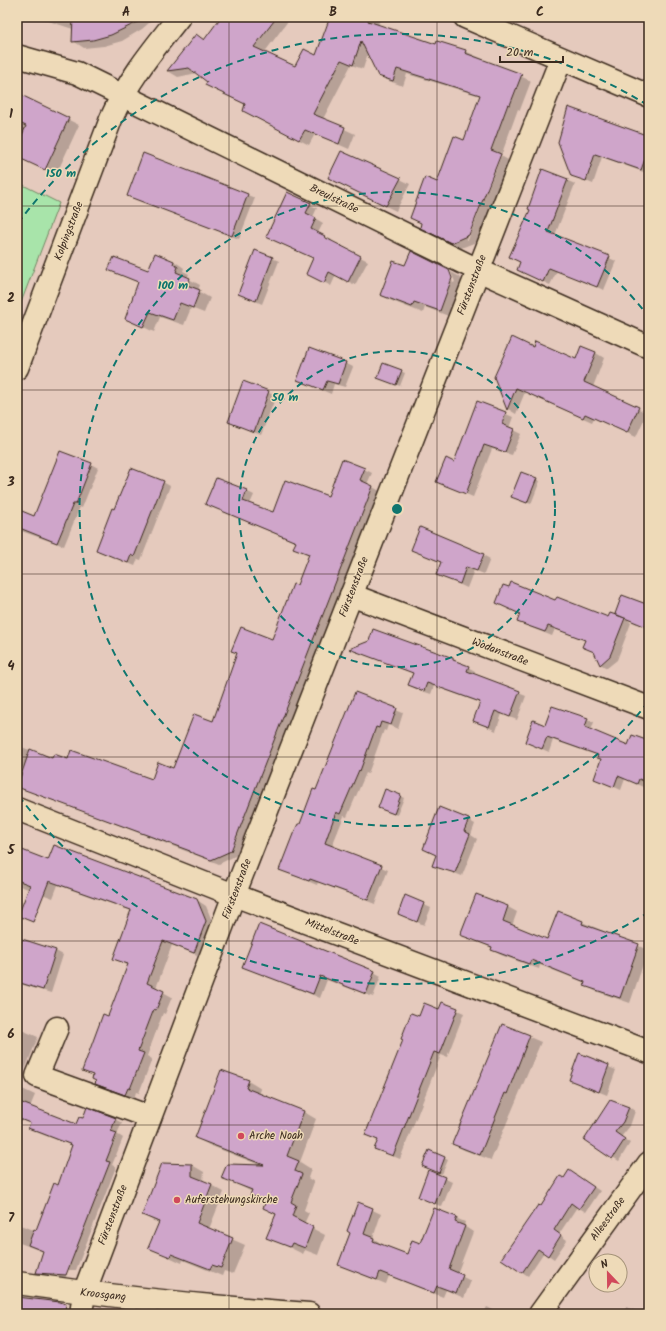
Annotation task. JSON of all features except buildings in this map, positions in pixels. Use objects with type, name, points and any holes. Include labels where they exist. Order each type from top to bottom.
[{"type":"street","name":"Kolpingstraße","points":[[17,368],[111,119],[122,94],[136,72],[178,17]]},
{"type":"street","points":[[465,17],[649,96]]},
{"type":"street","name":"Breulstraße","points":[[17,56],[77,73],[478,270],[649,347]]},
{"type":"street","name":"Fürstenstraße","points":[[82,1304],[150,1117],[234,895],[561,59]]},
{"type":"street","name":"Wodanstraße","points":[[351,595],[649,708]]},
{"type":"street","name":"Mittelstraße","points":[[17,809],[234,895],[649,1052]]},
{"type":"street","points":[[57,1028],[37,1076],[150,1117]]},
{"type":"street","name":"Alleestraße","points":[[540,1314],[649,1163]]},
{"type":"street","name":"Kroosgang","points":[[17,1284],[82,1304],[226,1308],[309,1314]]},
{"type":"green space","points":[[17,182],[59,203],[17,313]]},
{"type":"place","name":"Arche Noah","points":[[241,1136]]},
{"type":"place","name":"Auferstehungskirche","points":[[177,1200]]}]
